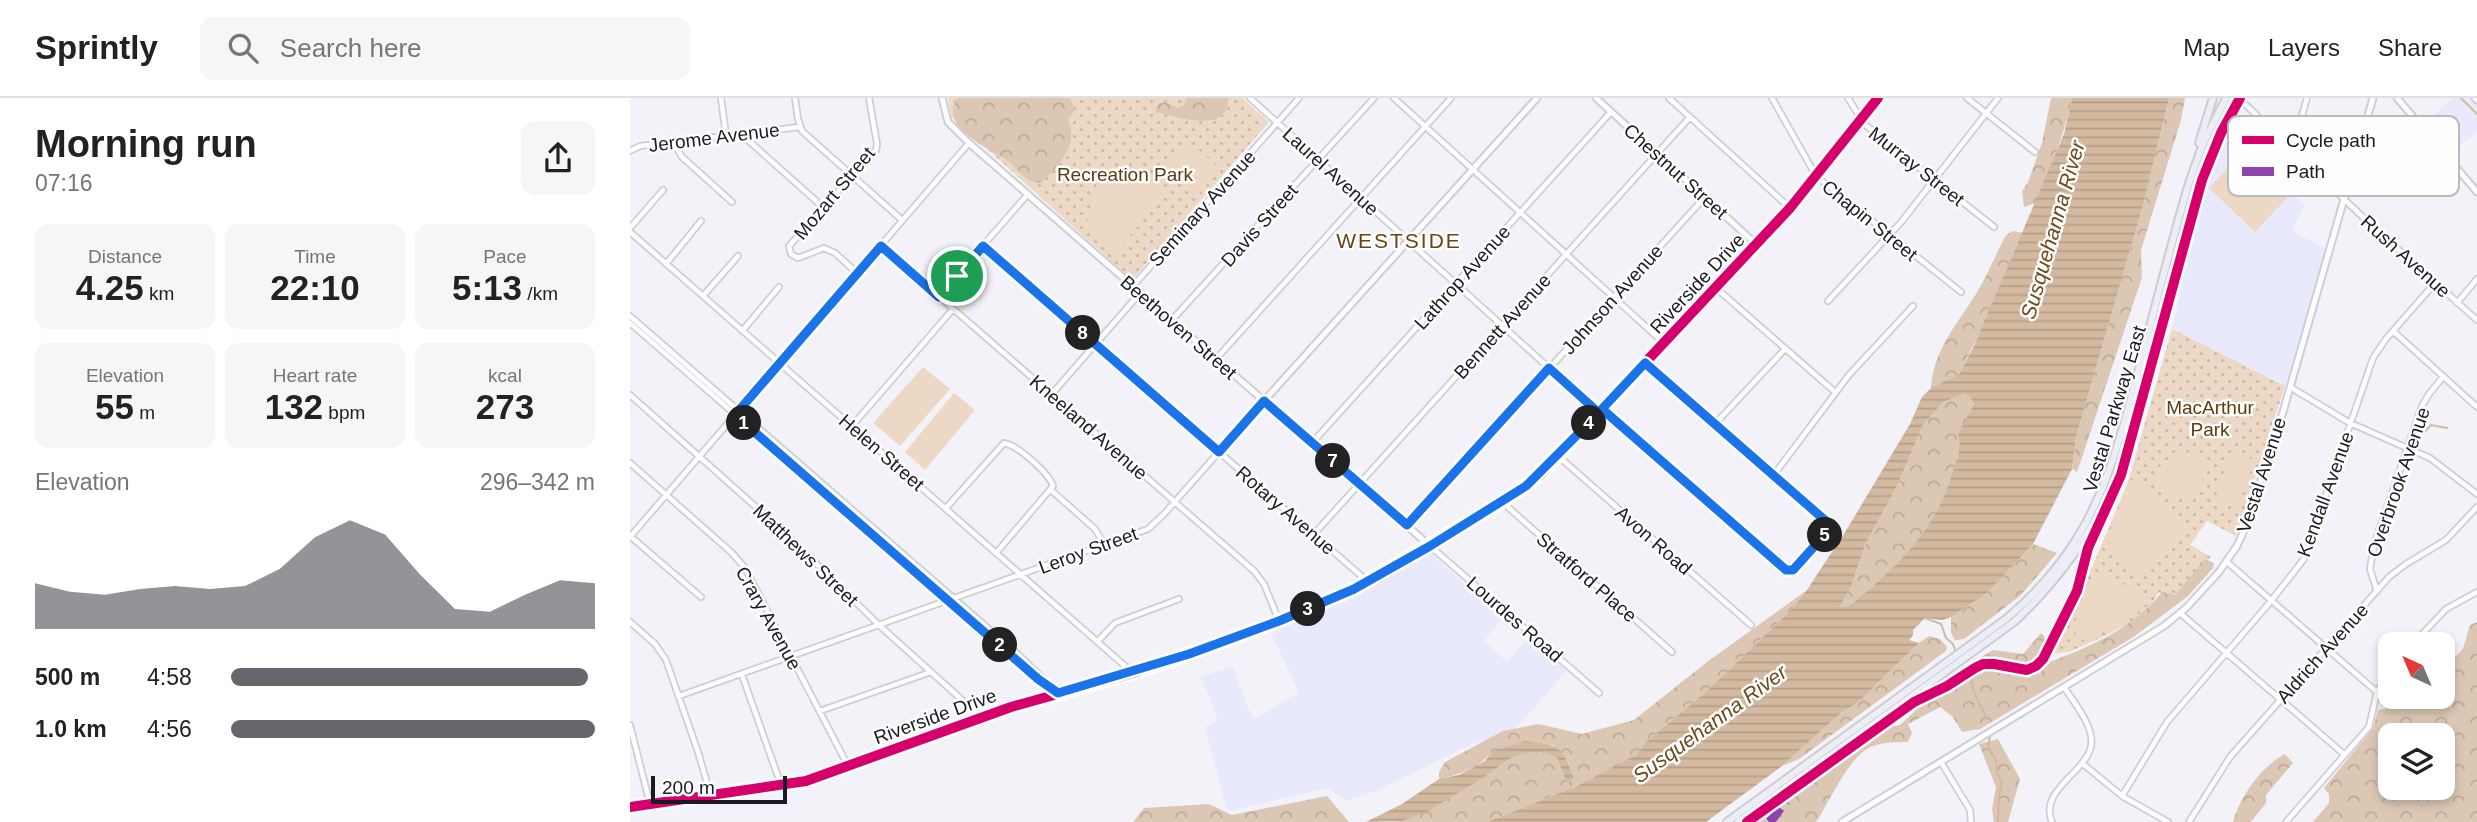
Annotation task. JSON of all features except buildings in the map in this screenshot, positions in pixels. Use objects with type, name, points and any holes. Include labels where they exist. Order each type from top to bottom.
[{"type":"main road","name":"Riverside Drive","points":[[630,807],[781,786],[849,767],[981,717],[1133,673],[1279,621],[1367,581],[1430,546],[1533,481],[1558,456],[1757,245],[1878,98]]},
{"type":"main road","points":[[2196,164],[2194,159],[2213,98]]},
{"type":"main road","name":"Vestal Parkway East","points":[[1727,822],[2007,618],[2032,595],[2065,557],[2091,516],[2108,479],[2196,164],[2225,98]]},
{"type":"main road","name":"Vestal Parkway East","points":[[1738,822],[2014,622],[2041,596],[2073,556],[2097,519],[2116,475],[2198,176],[2233,98]]},
{"type":"street","points":[[721,98],[726,135]]},
{"type":"street","points":[[795,98],[799,127],[806,136],[902,220]]},
{"type":"street","name":"Mozart Street","points":[[857,273],[835,253],[824,248],[802,258],[794,257],[789,246],[877,148],[869,98]]},
{"type":"street","name":"Beethoven Street","points":[[942,98],[948,122],[969,143],[1430,546]]},
{"type":"street","name":"Laurel Avenue","points":[[1250,98],[1549,368],[1790,571],[1830,527],[1773,476]]},
{"type":"street","name":"Seminary Avenue","points":[[1132,286],[1299,98]]},
{"type":"street","name":"Davis Street","points":[[1171,321],[1374,98]]},
{"type":"street","points":[[1394,98],[1664,343]]},
{"type":"street","points":[[1216,359],[1451,98]]},
{"type":"street","name":"Leroy Street","points":[[679,696],[743,676],[1151,527],[1537,98]]},
{"type":"street","name":"Chestnut Street","points":[[1595,98],[1757,245]]},
{"type":"street","name":"Chapin Street","points":[[1772,98],[1816,176],[1961,292]]},
{"type":"street","name":"Murray Street","points":[[1848,98],[1861,120],[1994,227]]},
{"type":"street","points":[[1967,98],[2035,152]]},
{"type":"street","points":[[1828,301],[1889,236],[1998,98]]},
{"type":"street","points":[[2302,116],[2307,98]]},
{"type":"street","name":"Vestal Avenue","points":[[2368,116],[2373,98]]},
{"type":"street","points":[[2397,98],[2412,116]]},
{"type":"street","points":[[1673,99],[1790,208]]},
{"type":"street","name":"Rush Avenue","points":[[2246,105],[2257,116]]},
{"type":"street","name":"Lathrop Avenue","points":[[1312,443],[1611,112]]},
{"type":"street","name":"Bennett Avenue","points":[[1314,534],[1690,117]]},
{"type":"street","name":"Jerome Avenue","points":[[630,151],[640,146],[799,127]]},
{"type":"street","points":[[741,133],[824,208]]},
{"type":"street","points":[[673,142],[682,157],[732,202]]},
{"type":"street","points":[[701,597],[630,537],[969,143]]},
{"type":"street","points":[[2459,171],[2477,192]]},
{"type":"street","points":[[630,230],[663,190]]},
{"type":"street","points":[[939,297],[1028,194]]},
{"type":"street","name":"Rush Avenue","points":[[2341,196],[2477,320]]},
{"type":"street","name":"Vestal Avenue","points":[[1842,822],[2130,648],[2180,613],[2227,562],[2246,526],[2345,196]]},
{"type":"street","name":"Johnson Avenue","points":[[1407,525],[1705,197]]},
{"type":"street","points":[[666,264],[701,221]]},
{"type":"street","name":"Helen Street","points":[[630,230],[1133,673]]},
{"type":"street","name":"Kneeland Avenue","points":[[881,246],[1260,577],[1279,621]]},
{"type":"street","name":"Rotary Avenue","points":[[983,246],[1367,581]]},
{"type":"street","points":[[703,296],[738,256]]},
{"type":"street","points":[[2457,303],[2477,279]]},
{"type":"street","name":"Kendall Avenue","points":[[2122,796],[2167,722],[2304,559],[2373,358],[2435,283]]},
{"type":"street","points":[[743,330],[779,287]]},
{"type":"street","points":[[1716,288],[1835,392]]},
{"type":"street","points":[[1051,395],[1140,293]]},
{"type":"street","points":[[1645,363],[1773,476],[1835,392],[1913,306]]},
{"type":"street","points":[[852,426],[953,309]]},
{"type":"street","points":[[630,316],[737,413]]},
{"type":"street","points":[[630,323],[1006,647],[1038,679],[1058,693]]},
{"type":"street","points":[[2393,331],[2477,407]]},
{"type":"street","points":[[1714,425],[1785,349]]},
{"type":"street","name":"Overbrook Avenue","points":[[2377,591],[2371,577],[2371,556],[2422,405],[2443,377]]},
{"type":"street","points":[[2289,387],[2350,424],[2445,467],[2477,494]]},
{"type":"street","name":"Matthews Street","points":[[630,395],[783,531],[880,626],[981,717]]},
{"type":"street","points":[[946,508],[1006,443],[1015,446],[1050,477],[1053,485],[1051,491],[997,552]]},
{"type":"street","name":"Avon Road","points":[[1558,456],[1751,625]]},
{"type":"street","name":"Crary Avenue","points":[[630,463],[731,552],[745,568],[849,767]]},
{"type":"street","points":[[1051,491],[1095,529],[1104,544]]},
{"type":"street","name":"Stratford Place","points":[[1502,502],[1672,652]]},
{"type":"street","name":"Aldrich Avenue","points":[[2189,822],[2230,757],[2377,591],[2406,564],[2446,540],[2477,507]]},
{"type":"street","name":"Lourdes Road","points":[[1430,546],[1599,692]]},
{"type":"street","points":[[2227,562],[2377,692],[2369,727],[2286,822]]},
{"type":"street","points":[[2425,632],[2446,610],[2477,592]]},
{"type":"street","points":[[1098,641],[1115,623],[1179,599]]},
{"type":"street","points":[[2180,613],[2345,755]]},
{"type":"street","points":[[630,622],[661,650],[679,696],[711,796]]},
{"type":"street","points":[[820,711],[931,672]]},
{"type":"street","points":[[743,676],[781,786]]},
{"type":"street","points":[[2052,822],[2049,803],[2090,751],[2092,737],[2064,686]]},
{"type":"street","points":[[630,726],[650,804]]},
{"type":"street","points":[[1941,762],[1970,810],[1971,822]]},
{"type":"street","points":[[2082,763],[2122,796],[2168,822]]},
{"type":"shaded area","points":[[2452,98],[2477,98],[2477,131],[2459,148],[2459,116],[2433,116]]},
{"type":"shaded area","points":[[2226,131],[2228,196],[2295,196],[2305,205],[2292,231],[2327,249],[2285,386],[2172,329],[2205,184]]},
{"type":"shaded area","points":[[1431,554],[1503,617],[1484,641],[1507,662],[1528,638],[1567,671],[1512,732],[1472,744],[1379,790],[1347,801],[1328,789],[1317,790],[1231,811],[1226,807],[1205,727],[1218,720],[1201,677],[1233,666],[1247,706],[1255,719],[1299,692],[1270,632]]},
{"type":"green space","name":"Recreation Park","points":[[948,98],[1242,98],[1269,122],[1132,280],[951,116]]},
{"type":"green space","points":[[958,98],[1069,98],[1074,112],[1068,119],[1071,129],[1069,147],[1054,170],[1040,183],[1029,180],[1009,162],[976,142],[959,126],[954,118],[953,108]]},
{"type":"green space","points":[[1187,98],[1228,98],[1226,110],[1220,117],[1210,120],[1200,121],[1156,112],[1160,103],[1166,102],[1178,108],[1184,105]]},
{"type":"green space","points":[[2051,98],[2072,98],[2061,139],[2041,190],[2035,203],[2024,207],[2022,191],[2042,143]]},
{"type":"green space","points":[[2169,98],[2185,98],[2181,120],[2141,250],[2142,277],[2077,472],[2072,469],[2076,437],[2144,202]]},
{"type":"green space","points":[[1190,142],[1220,169],[1199,194],[1167,168]]},
{"type":"green space","points":[[1116,166],[1170,189],[1113,255],[1086,230],[1097,183],[1104,168]]},
{"type":"green space","points":[[2228,168],[2228,196],[2287,198],[2255,232],[2209,188]]},
{"type":"green space","points":[[2013,231],[2023,233],[1987,318],[1959,374],[1931,388],[1936,362],[1947,338],[1980,287],[2006,235]]},
{"type":"green space","name":"MacArthur Park","points":[[2172,329],[2285,386],[2236,536],[2207,521],[2190,545],[2211,557],[2179,596],[2172,600],[2159,592],[2149,608],[2105,636],[2069,652],[2038,655],[2093,565],[2128,482]]},
{"type":"green space","points":[[923,367],[950,389],[900,446],[873,423]]},
{"type":"green space","points":[[954,393],[975,410],[925,470],[905,452]]},
{"type":"green space","points":[[1964,394],[1970,397],[1974,404],[1949,487],[1928,529],[1897,565],[1858,599],[1849,605],[1838,607],[1856,572],[1866,543],[1897,486],[1923,425],[1943,402]]},
{"type":"green space","points":[[2190,452],[2206,455],[2197,497],[2188,501],[2150,481],[2166,461]]},
{"type":"green space","points":[[2231,452],[2254,460],[2238,507],[2215,499]]},
{"type":"green space","points":[[2131,479],[2186,522],[2173,545],[2142,576],[2121,567],[2107,538]]},
{"type":"green space","points":[[2033,544],[2057,553],[2021,595],[1964,639],[1955,640],[1951,633],[1951,617],[1986,594]]},
{"type":"green space","points":[[2205,559],[2214,563],[2213,568],[2188,596],[2135,636],[1980,729],[1962,732],[1953,717],[1940,707],[1908,724],[1912,733],[1908,742],[1875,745],[1865,750],[1844,774],[1816,822],[1747,822],[1882,728],[1900,725],[1922,700],[1960,670],[1993,650],[2023,654],[2041,633],[2049,642],[2042,661],[2046,663],[2078,651],[2124,626],[2151,605],[2162,592],[2175,595]]},
{"type":"green space","points":[[2100,573],[2151,600],[2125,623],[2080,641],[2073,629],[2085,589],[2094,574]]},
{"type":"green space","points":[[1807,590],[1792,609],[1708,690],[1647,741],[1636,755],[1615,768],[1487,822],[1388,822],[1402,821],[1486,776],[1511,758],[1529,752],[1544,753],[1557,758],[1567,783],[1574,779],[1553,745],[1492,752],[1474,767],[1461,773],[1439,779],[1439,772],[1445,762],[1503,731],[1538,724],[1582,734],[1634,720],[1707,662]]},
{"type":"green space","points":[[2477,622],[2477,822],[2313,822],[2329,803],[2329,794],[2324,788],[2373,728],[2378,710],[2455,709],[2455,657],[2464,645],[2470,625]]},
{"type":"green space","points":[[1929,636],[1940,639],[1947,647],[1946,651],[1799,759],[1782,766],[1841,713],[1857,703]]},
{"type":"green space","points":[[1998,739],[2020,779],[2008,822],[1994,822],[1992,809],[1996,787],[1979,744]]},
{"type":"green space","points":[[2285,754],[2293,763],[2266,795],[2266,803],[2251,822],[2233,822],[2253,783],[2268,766]]},
{"type":"green space","points":[[1327,796],[1349,822],[1133,822],[1144,808],[1209,804],[1232,815]]},
{"type":"water","name":"Susquehanna River","points":[[2072,98],[2169,98],[2144,202],[2076,437],[2072,469],[2033,544],[1986,594],[1951,617],[1942,620],[1925,618],[1913,630],[1909,640],[1919,643],[1857,703],[1841,713],[1782,766],[1706,822],[1487,822],[1577,786],[1636,755],[1647,741],[1708,690],[1792,609],[1847,529],[1910,424],[1922,397],[1931,388],[1959,374],[1973,348],[2064,134]],"holes":[[[1964,394],[1970,397],[1974,404],[1958,434],[1956,462],[1947,490],[1930,523],[1908,552],[1881,579],[1854,602],[1839,607],[1851,586],[1866,543],[1897,486],[1923,425],[1943,402]]]},
{"type":"water","points":[[1525,741],[1558,749],[1566,759],[1574,779],[1567,783],[1557,758],[1544,753],[1529,752],[1511,758],[1428,811],[1402,821],[1366,822],[1402,804],[1439,779],[1459,775],[1485,761],[1492,752]]},
{"type":"waterway","points":[[2461,98],[2477,114]]},
{"type":"waterway","points":[[2416,441],[2431,425],[2447,428]]},
{"type":"waterway","points":[[1925,618],[1941,624],[1946,638],[1955,650]]},
{"type":"waterway","points":[[1971,673],[1974,691],[1987,719]]},
{"type":"waterway","points":[[1990,736],[1988,746],[1997,762],[1996,771],[2002,782],[1998,822]]},
{"type":"marked path","points":[[1769,822],[1787,801]]},
{"type":"cycle path","points":[[630,807],[806,781],[1011,707],[1133,673],[1189,654],[1279,621],[1354,589],[1502,502],[1539,476],[1790,208],[1878,98]]},
{"type":"cycle path","points":[[2230,116],[2240,98]]},
{"type":"cycle path","points":[[1747,822],[1914,702],[1975,668],[1983,664],[1994,664],[2027,670],[2043,659],[2077,591],[2088,548],[2121,475],[2202,180],[2228,120]]},
{"type":"district","name":"WESTSIDE","points":[[1399,241]]},
{"type":"route","points":[[957,276],[939,297],[881,246],[735,415],[1038,679],[1058,693],[1162,664],[1279,621],[1354,589],[1530,484],[1599,413],[1602,409],[1645,363],[1830,527],[1793,570],[1786,570],[1602,409],[1599,413],[1549,368],[1407,525],[1264,401],[1219,452],[983,246],[957,276]]}]
